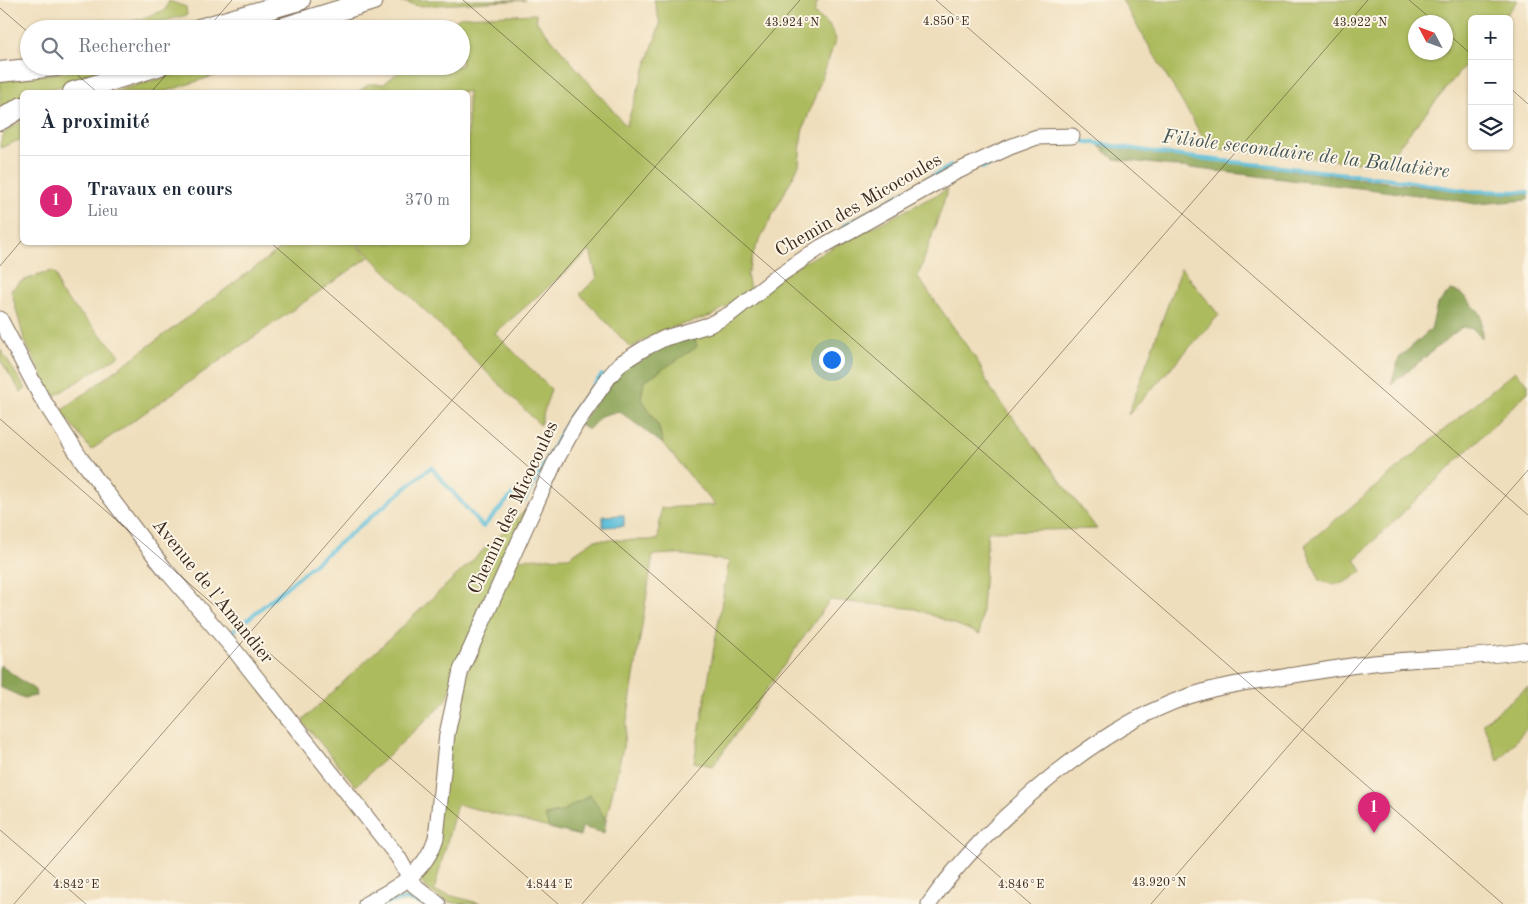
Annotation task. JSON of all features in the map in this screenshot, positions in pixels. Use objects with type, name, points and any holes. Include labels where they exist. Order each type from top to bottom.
[{"type":"main road","points":[[230,20],[300,0]]},
{"type":"main road","points":[[308,20],[373,0]]},
{"type":"main road","points":[[0,72],[20,70]]},
{"type":"main road","points":[[80,90],[129,75]]},
{"type":"main road","points":[[0,120],[20,108]]},
{"type":"street","name":"Chemin des Micocoules","points":[[366,904],[409,879],[423,865],[432,850],[436,838],[449,726],[461,670],[554,464],[576,424],[608,377],[621,363],[645,348],[665,338],[709,326],[730,314],[781,274],[821,248],[954,173],[1010,146],[1036,137],[1072,136]]},
{"type":"street","name":"Avenue de l'Amandier","points":[[0,319],[5,337],[81,459],[164,568],[236,652],[392,849],[409,879],[438,904]]},
{"type":"street","points":[[929,904],[949,876],[970,852],[1065,766],[1087,749],[1169,704],[1206,691],[1230,686],[1372,663],[1528,650]]},
{"type":"green space","points":[[526,0],[419,6],[399,1]]},
{"type":"green space","points":[[654,0],[818,0],[814,13],[829,25],[836,39],[802,132],[799,165],[755,249],[747,275],[751,292],[711,316],[657,332],[631,348],[580,294],[597,278],[590,251],[495,333],[551,389],[540,425],[359,245],[470,245],[470,90],[361,90],[369,84],[384,84],[394,75],[470,75],[470,20],[456,20],[459,17],[536,14],[537,22],[626,126],[660,24]]},
{"type":"green space","points":[[1122,0],[1518,0],[1506,15],[1468,15],[1468,62],[1388,159],[1389,165],[1209,148]]},
{"type":"green space","points":[[169,1],[186,7],[187,15],[167,20],[136,20],[165,10]]},
{"type":"green space","points":[[40,75],[99,75],[48,90],[20,90],[20,100],[0,111],[0,80]]},
{"type":"green space","points":[[173,75],[216,75],[170,90],[119,90]]},
{"type":"green space","points":[[20,123],[20,140],[0,148],[4,134]]},
{"type":"green space","points":[[1099,146],[1467,192],[1528,194],[1528,200],[1476,204],[1443,198],[1114,159]]},
{"type":"green space","points":[[948,189],[918,277],[978,362],[989,386],[1097,529],[988,531],[980,634],[916,609],[830,600],[713,766],[694,762],[729,561],[675,554],[653,555],[623,747],[606,820],[590,795],[563,811],[545,815],[549,828],[457,804],[434,891],[482,904],[453,903],[433,893],[418,879],[468,670],[515,559],[569,557],[594,540],[658,540],[661,508],[715,505],[663,444],[658,425],[641,398],[644,381],[664,366],[693,333],[802,263]]},
{"type":"green space","points":[[285,245],[357,245],[369,257],[91,450],[61,411]]},
{"type":"green space","points":[[1181,268],[1219,315],[1128,415]]},
{"type":"green space","points":[[51,271],[56,275],[60,292],[120,355],[53,397],[24,339],[11,290],[22,281]]},
{"type":"green space","points":[[1451,290],[1461,293],[1481,314],[1482,338],[1473,329],[1462,327],[1391,385],[1399,358],[1431,329],[1437,305]]},
{"type":"green space","points":[[693,333],[697,347],[644,381],[641,398],[658,425],[663,444],[619,411],[601,416],[588,430],[580,424],[622,370],[645,355]]},
{"type":"green space","points":[[0,349],[26,389],[21,392],[0,360]]},
{"type":"green space","points":[[1515,371],[1528,384],[1528,392],[1355,559],[1362,571],[1351,579],[1338,584],[1320,581],[1305,545]]},
{"type":"green space","points":[[529,507],[463,657],[446,701],[356,786],[302,721]]},
{"type":"green space","points":[[0,665],[35,690],[36,696],[24,698],[0,687]]},
{"type":"green space","points":[[1528,687],[1528,727],[1498,761],[1483,723]]},
{"type":"green space","points":[[591,795],[606,820],[604,833],[582,827],[580,836],[549,828],[545,816],[563,811]]},
{"type":"water","points":[[624,515],[624,526],[603,527],[603,516]]},
{"type":"waterway","name":"Filiole secondaire de la Ballatière","points":[[1081,141],[1188,157],[1393,179],[1468,191],[1528,192]]},
{"type":"waterway","name":"Filiole secondaire de la Ballatière","points":[[982,168],[1048,143]]},
{"type":"waterway","name":"Filiole secondaire de la Ballatière","points":[[844,226],[951,166]]},
{"type":"waterway","name":"Filiole secondaire de la Ballatière","points":[[230,634],[431,467],[483,527],[515,492],[524,501],[572,413],[602,375]]},
{"type":"waterway","points":[[381,904],[406,899],[423,904]]},
{"type":"place","name":"Travaux en cours","points":[[1374,833]]}]
